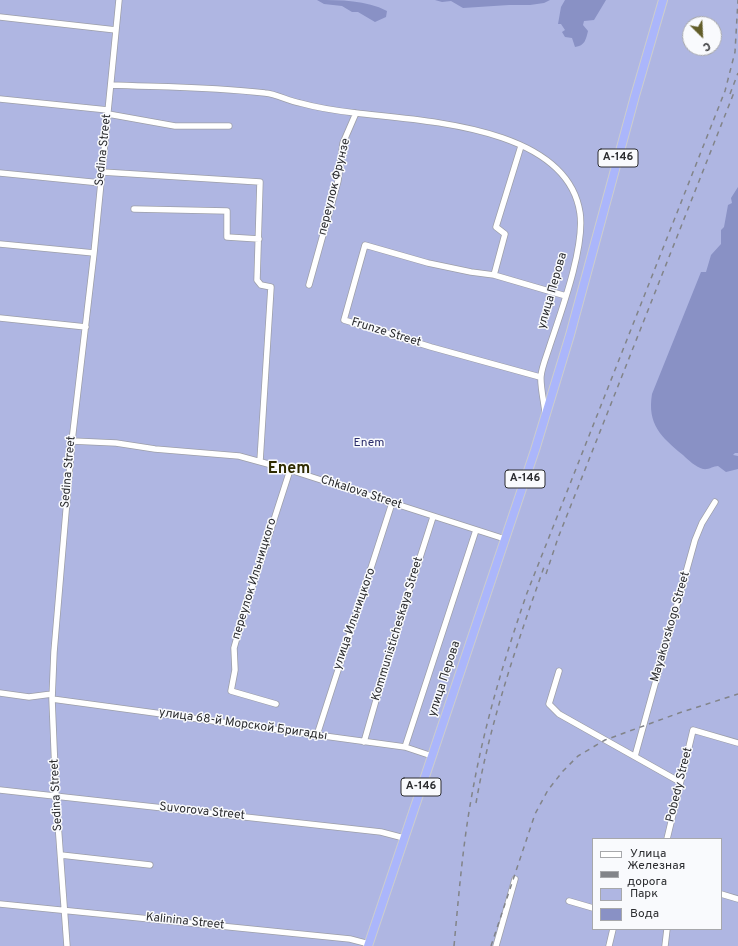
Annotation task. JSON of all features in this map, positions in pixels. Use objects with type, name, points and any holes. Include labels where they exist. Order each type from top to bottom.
[{"type":"highway","name":"улица Перова","points":[[368,945],[545,419],[576,316],[633,104],[663,0]]},
{"type":"street","name":"Sedina Street","points":[[67,946],[56,796],[52,697],[54,652],[72,441],[86,327],[120,0]]},
{"type":"street","points":[[0,17],[116,30]]},
{"type":"street","name":"улица Перова","points":[[111,85],[267,93],[298,103],[356,113],[426,120],[466,127],[480,130],[521,146],[548,162],[560,173],[576,197],[580,213],[581,226],[574,267],[540,377],[545,419]]},
{"type":"street","points":[[0,99],[108,112],[175,126],[229,126]]},
{"type":"street","name":"переулок Фрунзе","points":[[310,285],[338,181],[343,143],[356,113]]},
{"type":"street","points":[[494,275],[506,234],[496,227],[521,146]]},
{"type":"street","points":[[102,172],[260,182],[257,280],[261,285],[271,287],[260,461]]},
{"type":"street","points":[[0,173],[101,183]]},
{"type":"street","points":[[134,209],[227,212],[227,237],[259,239]]},
{"type":"street","points":[[0,244],[94,253]]},
{"type":"street","name":"Frunze Street","points":[[540,377],[431,347],[344,320],[365,245],[428,263],[494,275],[566,296]]},
{"type":"street","points":[[0,318],[86,327]]},
{"type":"street","name":"Chkalova Street","points":[[72,441],[116,443],[155,449],[239,456],[290,470],[505,539]]},
{"type":"street","name":"переулок Ильницкого","points":[[276,704],[231,691],[235,670],[234,648],[242,616],[290,470]]},
{"type":"street","name":"Mayakovskogo Street","points":[[635,756],[695,540],[702,523],[715,502]]},
{"type":"street","name":"улица Ильницкого","points":[[317,735],[392,503]]},
{"type":"street","name":"Kommunisticheskaya Street","points":[[364,742],[391,648],[433,517]]},
{"type":"street","name":"улица Перова","points":[[405,747],[476,530]]},
{"type":"street","points":[[559,671],[549,704],[559,714],[680,782]]},
{"type":"street","name":"улица 68-й Морской Бригады","points":[[0,693],[29,697],[52,697],[405,747],[432,756]]},
{"type":"street","name":"Pobedy Street","points":[[667,838],[694,730],[738,743]]},
{"type":"street","name":"Suvorova Street","points":[[0,790],[381,832],[404,838]]},
{"type":"street","points":[[61,855],[150,865]]},
{"type":"street","points":[[496,946],[515,879]]},
{"type":"street","points":[[722,894],[738,899]]},
{"type":"street","points":[[569,901],[592,908]]},
{"type":"street","name":"Kalinina Street","points":[[0,904],[350,938],[368,945]]},
{"type":"street","points":[[609,946],[613,930]]},
{"type":"street","points":[[665,946],[667,930]]},
{"type":"green space","name":"Enem","points":[[0,0],[738,0],[738,946],[0,946]]},
{"type":"water","points":[[317,0],[344,1],[371,5],[387,11],[386,17],[375,22],[358,12],[352,12],[342,6],[324,4]]},
{"type":"water","points":[[435,0],[550,0],[544,3],[530,5],[463,8],[451,1],[442,2]]},
{"type":"water","points":[[565,0],[606,0],[594,20],[584,21],[583,25],[588,31],[587,37],[583,44],[575,47],[572,38],[565,37],[562,32],[565,30],[561,24],[558,24],[561,7]]},
{"type":"water","points":[[738,187],[738,453],[733,455],[738,456],[738,469],[726,472],[718,466],[707,469],[700,468],[668,442],[657,429],[652,414],[651,404],[652,394],[701,272],[706,272],[711,255],[721,244],[721,230],[724,227],[728,205],[732,203],[731,198]]},
{"type":"railway","points":[[454,946],[462,867],[470,809],[483,739],[503,665],[527,593],[725,91],[735,52],[738,0]]},
{"type":"railway","points":[[730,94],[738,73]]},
{"type":"railway","points":[[546,574],[558,538],[735,90]]},
{"type":"railway","points":[[476,803],[489,743],[505,684],[544,567]]},
{"type":"railway","points":[[491,946],[535,814],[548,790],[563,771],[578,756],[605,740],[679,713],[738,694]]},
{"type":"district","name":"Enem","points":[[289,470]]}]
